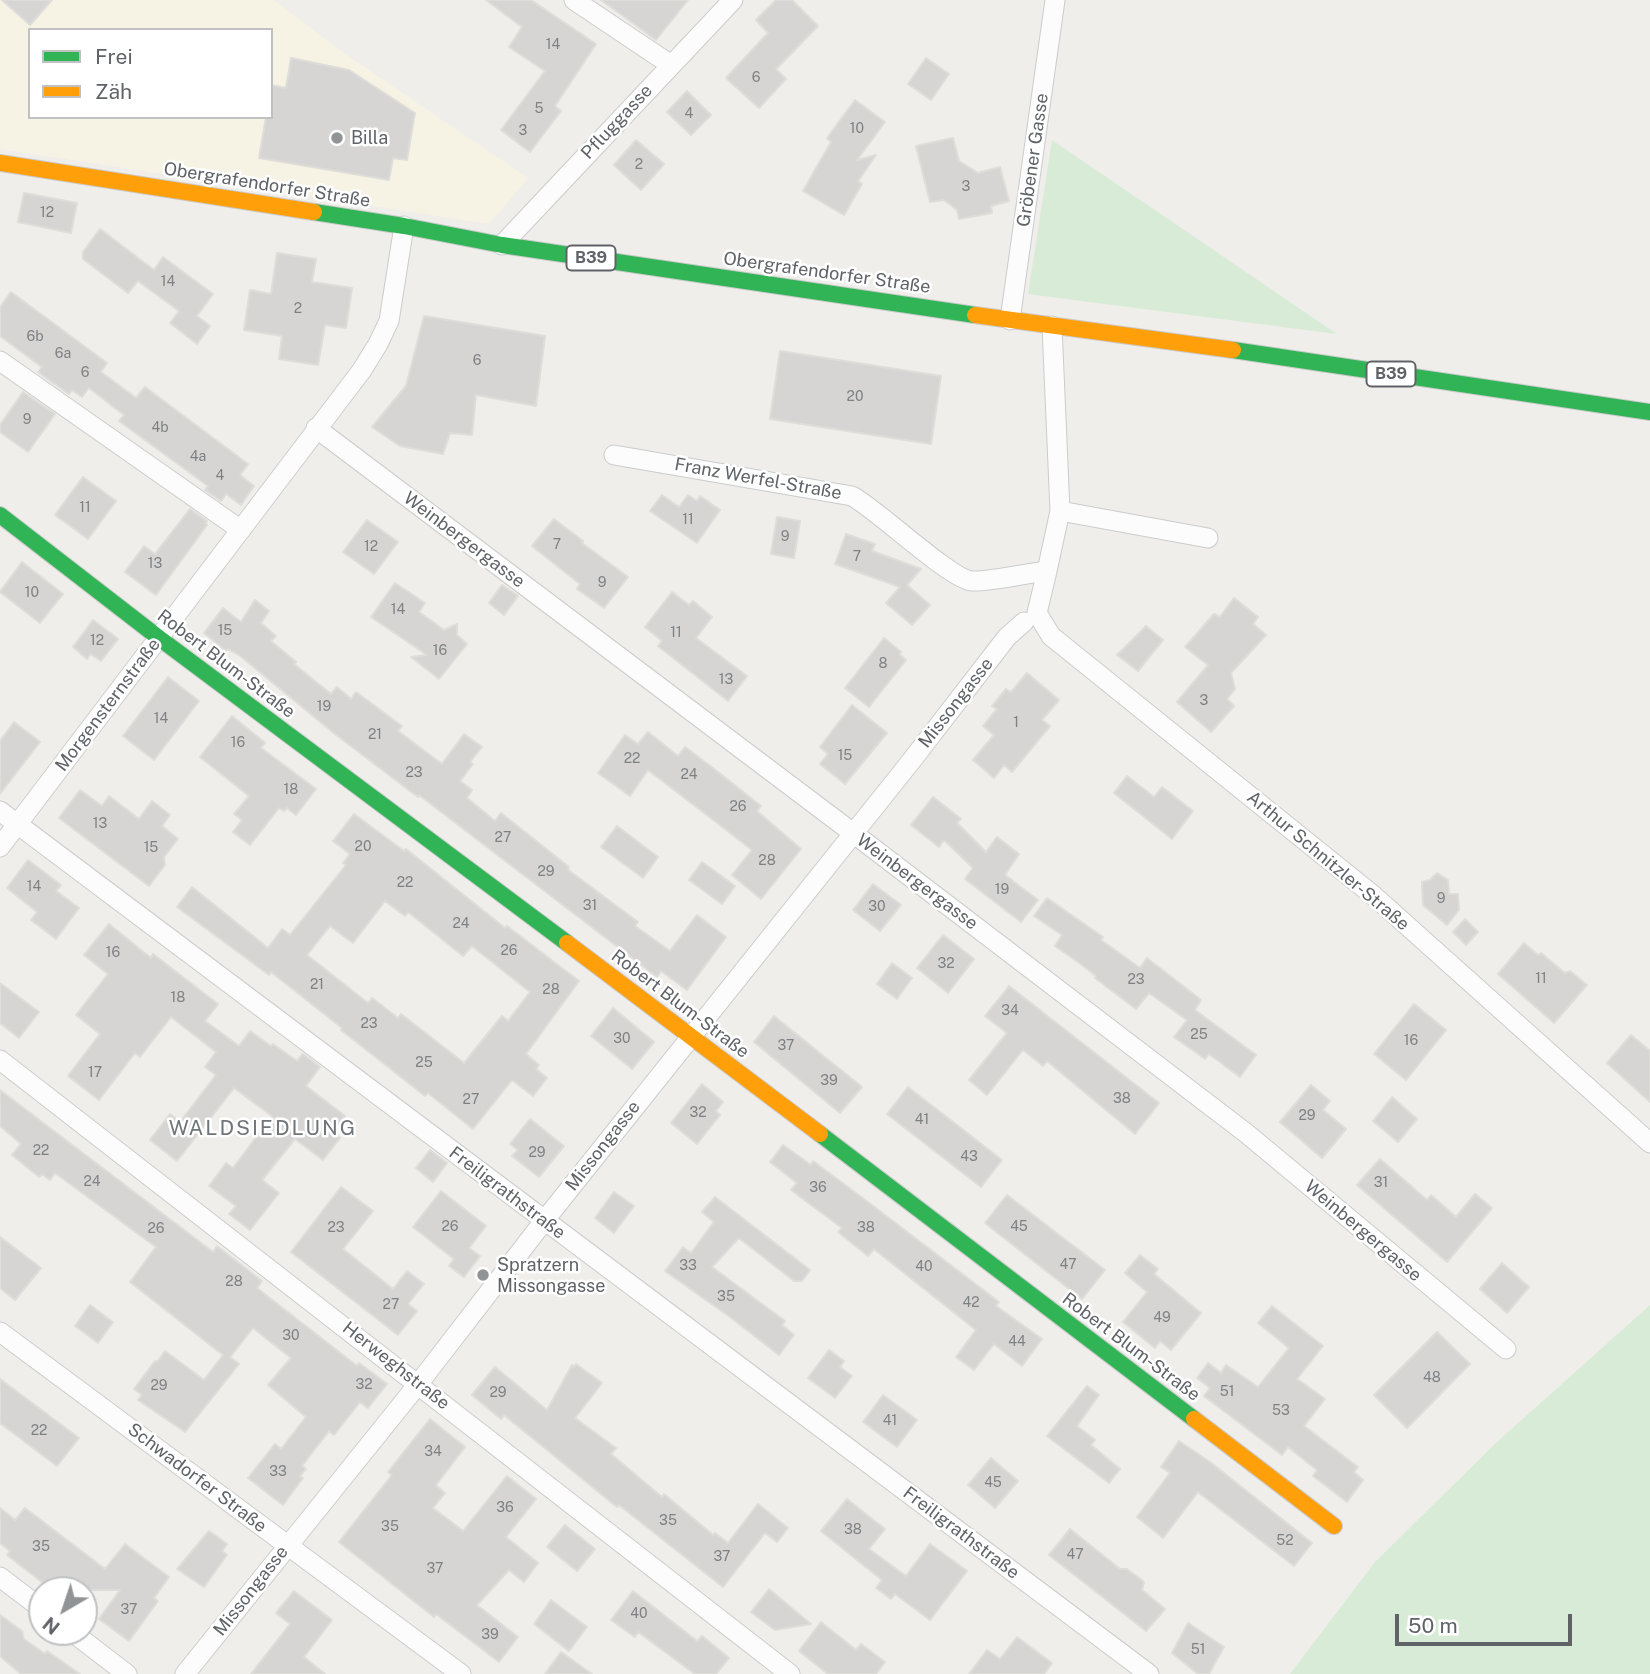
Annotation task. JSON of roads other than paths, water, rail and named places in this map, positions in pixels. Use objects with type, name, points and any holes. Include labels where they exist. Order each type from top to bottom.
[{"type":"main road","name":"Obergrafendorfer Straße","points":[[0,163],[404,226],[502,245],[1650,412]]},
{"type":"main road","name":"Robert Blum-Straße","points":[[0,515],[159,638],[690,1035],[1334,1526]]},
{"type":"street","points":[[574,0],[671,65]]},
{"type":"street","name":"Pfluggasse","points":[[502,245],[733,0]]},
{"type":"street","name":"Gröbener Gasse","points":[[1010,320],[1055,0]]},
{"type":"street","name":"Morgensternstraße","points":[[0,847],[362,370],[388,321],[404,226]]},
{"type":"street","points":[[1047,571],[1060,511],[1052,326]]},
{"type":"street","points":[[0,360],[241,530]]},
{"type":"street","name":"Weinbergergasse","points":[[316,428],[1246,1133],[1506,1349]]},
{"type":"street","name":"Franz Werfel-Straße","points":[[614,455],[852,496],[867,504],[944,566],[971,581],[1047,571]]},
{"type":"street","points":[[1060,511],[1208,538]]},
{"type":"street","name":"Arthur Schnitzler-Straße","points":[[1047,571],[1037,613],[1051,636],[1374,896],[1650,1143]]},
{"type":"street","name":"Missongasse","points":[[185,1674],[419,1383],[690,1035],[912,760],[1007,637],[1024,622]]},
{"type":"street","name":"Freiligrathstraße","points":[[0,811],[1149,1674]]},
{"type":"street","name":"Herweghstraße","points":[[0,1060],[790,1674]]},
{"type":"street","name":"Schwadorfer Straße","points":[[0,1332],[461,1674]]},
{"type":"street","points":[[0,1577],[28,1598]]},
{"type":"street","points":[[90,1646],[127,1674]]},
{"type":"place","name":"Billa","points":[[337,138]]},
{"type":"place","name":"Spratzern Missongasse","points":[[483,1275]]},
{"type":"district","name":"WALDSIEDLUNG","points":[[263,1129]]}]
